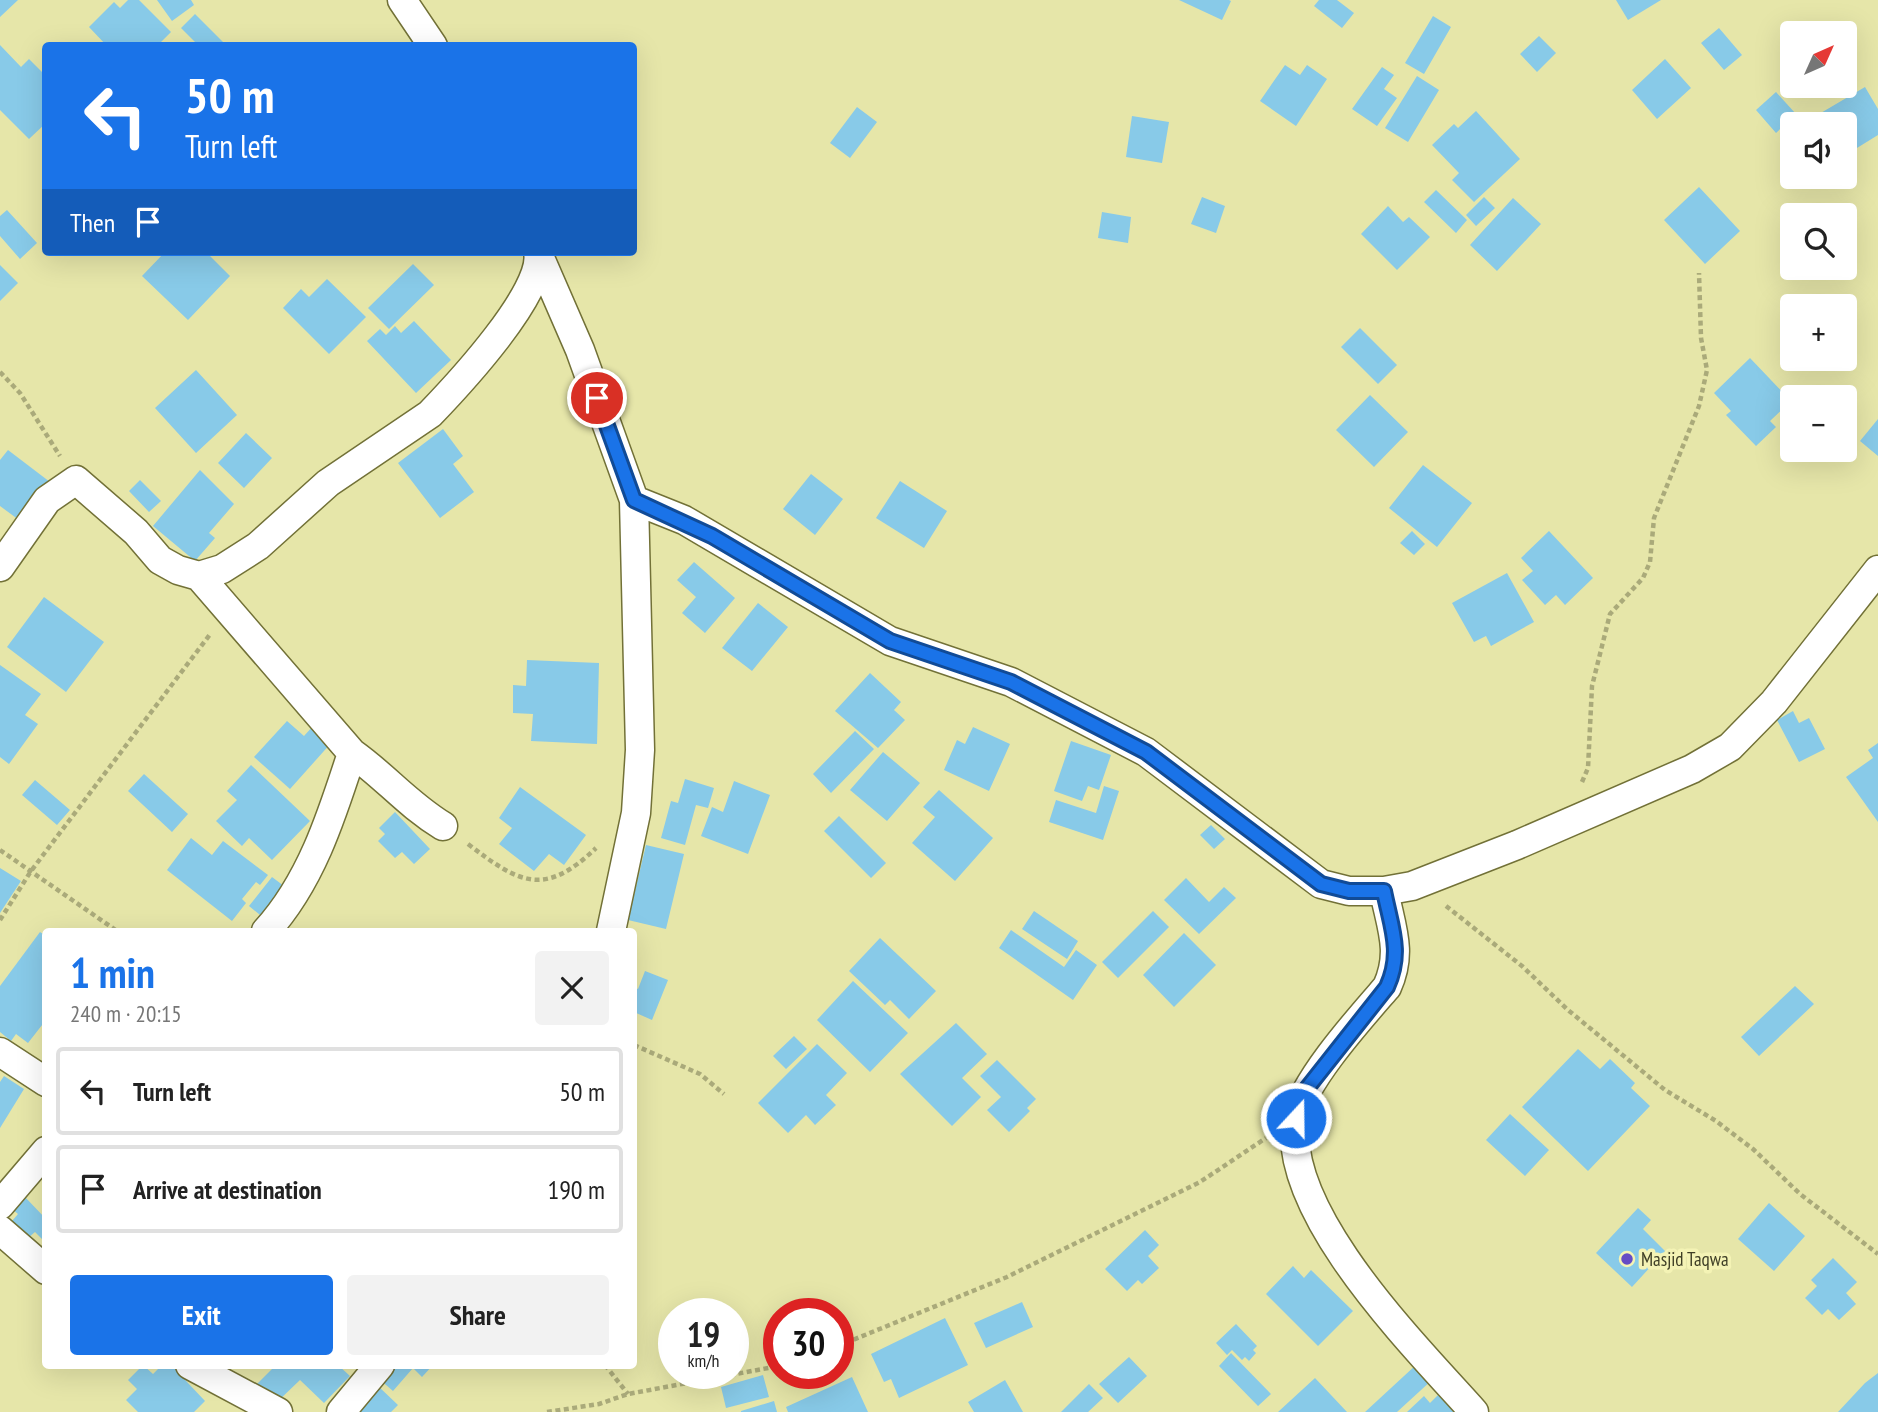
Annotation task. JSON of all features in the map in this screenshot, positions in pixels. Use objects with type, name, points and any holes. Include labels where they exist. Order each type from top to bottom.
[{"type":"street","points":[[402,0],[430,42]]},
{"type":"street","points":[[539,256],[580,350],[634,500],[640,682],[636,813],[612,928]]},
{"type":"street","points":[[0,567],[47,500],[76,480],[136,532],[160,560],[178,570],[199,576],[222,569],[258,546],[328,483],[430,414],[472,371],[506,326],[529,287],[539,256]]},
{"type":"street","points":[[634,500],[693,525],[890,641],[1011,682],[1146,752],[1321,884],[1349,891],[1384,891],[1412,886],[1595,812],[1692,769],[1730,747],[1774,702],[1878,570]]},
{"type":"street","points":[[199,576],[352,753],[373,768],[412,807],[443,826]]},
{"type":"street","points":[[268,928],[304,877],[328,824],[352,753]]},
{"type":"street","points":[[1384,891],[1397,956],[1393,974],[1387,987],[1308,1087],[1296,1118],[1302,1175],[1339,1250],[1401,1332],[1474,1412]]},
{"type":"street","points":[[0,1052],[42,1079]]},
{"type":"street","points":[[0,1205],[42,1156]]},
{"type":"street","points":[[0,1230],[42,1267]]},
{"type":"street","points":[[197,1369],[278,1412]]},
{"type":"street","points":[[341,1412],[377,1369]]},
{"type":"path","points":[[1577,793],[1588,768],[1592,686],[1610,614],[1643,578],[1654,518],[1699,406],[1707,370],[1701,338],[1699,273]]},
{"type":"path","points":[[0,372],[20,393],[76,480]]},
{"type":"path","points":[[0,920],[31,871],[227,611]]},
{"type":"path","points":[[443,826],[493,863],[529,881],[549,879],[584,860],[636,813]]},
{"type":"path","points":[[0,849],[113,928]]},
{"type":"path","points":[[1412,886],[1466,919],[1665,1090],[1716,1121],[1752,1149],[1800,1194],[1878,1254]]},
{"type":"path","points":[[637,1046],[700,1074],[724,1094]]},
{"type":"path","points":[[854,1339],[1007,1277],[1200,1182],[1296,1118]]},
{"type":"path","points":[[608,1369],[628,1394]]},
{"type":"path","points":[[547,1412],[600,1404],[628,1394],[763,1369]]},
{"type":"building","points":[[0,0],[18,0],[0,17]]},
{"type":"building","points":[[128,0],[139,0],[171,32],[161,42],[103,42],[89,27],[114,2],[120,8]]},
{"type":"building","points":[[157,0],[191,0],[194,5],[172,21]]},
{"type":"building","points":[[1179,0],[1229,0],[1231,1],[1222,20]]},
{"type":"building","points":[[1319,0],[1337,0],[1354,13],[1342,28],[1314,6]]},
{"type":"building","points":[[1616,0],[1661,0],[1628,20]]},
{"type":"building","points":[[195,14],[223,42],[195,42],[181,28]]},
{"type":"building","points":[[1433,16],[1451,27],[1424,74],[1405,63]]},
{"type":"building","points":[[1719,28],[1742,55],[1724,70],[1701,43]]},
{"type":"building","points":[[1539,36],[1556,53],[1537,72],[1520,54]]},
{"type":"building","points":[[0,45],[21,67],[29,59],[42,72],[42,127],[29,139],[0,110]]},
{"type":"building","points":[[1665,59],[1691,88],[1657,119],[1632,90]]},
{"type":"building","points":[[1285,65],[1300,75],[1307,65],[1327,79],[1296,126],[1260,101]]},
{"type":"building","points":[[1382,67],[1394,75],[1384,89],[1397,98],[1377,126],[1352,109]]},
{"type":"building","points":[[1417,76],[1439,90],[1408,142],[1385,128]]},
{"type":"building","points":[[1865,87],[1878,109],[1878,135],[1857,148],[1857,112],[1822,112],[1846,98],[1857,98],[1857,92]]},
{"type":"building","points":[[1776,92],[1794,112],[1780,112],[1780,129],[1776,133],[1756,110]]},
{"type":"building","points":[[857,107],[877,122],[850,158],[830,143]]},
{"type":"building","points":[[1476,111],[1520,159],[1474,202],[1452,180],[1459,173],[1432,145],[1454,124],[1458,128]]},
{"type":"building","points":[[1132,116],[1169,122],[1162,163],[1126,157]]},
{"type":"building","points":[[1699,187],[1740,231],[1705,264],[1664,220]]},
{"type":"building","points":[[1436,190],[1467,220],[1456,233],[1424,202]]},
{"type":"building","points":[[1202,197],[1225,206],[1216,233],[1191,224]]},
{"type":"building","points":[[1484,197],[1495,208],[1476,226],[1466,215]]},
{"type":"building","points":[[1513,198],[1541,224],[1497,271],[1470,245]]},
{"type":"building","points":[[1388,206],[1403,222],[1409,217],[1430,237],[1397,270],[1361,234]]},
{"type":"building","points":[[7,210],[37,243],[20,259],[0,236],[0,216]]},
{"type":"building","points":[[1102,212],[1131,217],[1128,243],[1098,238]]},
{"type":"building","points":[[161,256],[210,256],[230,276],[188,320],[142,276]]},
{"type":"building","points":[[413,264],[434,285],[389,329],[368,308]]},
{"type":"building","points":[[0,265],[18,283],[0,301]]},
{"type":"building","points":[[327,279],[366,317],[329,354],[283,308],[301,289],[309,297]]},
{"type":"building","points":[[414,321],[451,360],[416,393],[367,341],[380,329],[386,335],[395,326],[401,333]]},
{"type":"building","points":[[1360,328],[1397,365],[1378,384],[1341,347]]},
{"type":"building","points":[[1750,358],[1780,389],[1780,411],[1770,421],[1776,427],[1756,446],[1726,415],[1731,411],[1714,393]]},
{"type":"building","points":[[196,370],[237,415],[196,453],[155,408]]},
{"type":"building","points":[[1370,395],[1408,432],[1374,467],[1336,430]]},
{"type":"building","points":[[1878,419],[1878,456],[1860,441]]},
{"type":"building","points":[[443,429],[463,456],[453,464],[474,492],[440,518],[398,463]]},
{"type":"building","points":[[246,433],[272,458],[244,488],[218,463]]},
{"type":"building","points":[[8,450],[50,482],[19,520],[0,506],[0,460]]},
{"type":"building","points":[[1423,465],[1472,503],[1437,547],[1389,508]]},
{"type":"building","points":[[200,470],[234,504],[209,533],[215,538],[195,561],[153,526]]},
{"type":"building","points":[[811,474],[843,499],[815,535],[783,509]]},
{"type":"building","points":[[140,480],[161,501],[149,512],[129,491]]},
{"type":"building","points":[[900,481],[947,511],[924,548],[876,518]]},
{"type":"building","points":[[1412,531],[1425,544],[1414,555],[1400,543]]},
{"type":"building","points":[[1549,531],[1593,578],[1565,605],[1556,595],[1545,605],[1522,580],[1533,571],[1521,558]]},
{"type":"building","points":[[694,562],[735,598],[705,633],[682,613],[696,597],[677,580]]},
{"type":"building","points":[[1507,573],[1534,622],[1491,646],[1486,636],[1474,642],[1452,603]]},
{"type":"building","points":[[44,597],[104,642],[66,692],[7,647]]},
{"type":"building","points":[[758,603],[788,627],[752,671],[722,648]]},
{"type":"building","points":[[527,660],[599,663],[597,744],[531,741],[533,714],[513,713],[513,685],[526,686]]},
{"type":"building","points":[[0,665],[41,694],[25,715],[38,724],[9,764],[0,757]]},
{"type":"building","points":[[870,673],[901,702],[894,710],[905,720],[878,748],[835,711]]},
{"type":"building","points":[[1793,711],[1799,723],[1809,718],[1825,749],[1799,762],[1777,720]]},
{"type":"building","points":[[287,721],[304,736],[313,726],[332,742],[290,789],[254,757]]},
{"type":"building","points":[[973,727],[1010,744],[989,791],[944,770],[957,740],[965,744]]},
{"type":"building","points":[[855,731],[874,749],[831,793],[813,774]]},
{"type":"building","points":[[1071,741],[1111,755],[1099,790],[1088,786],[1082,801],[1054,791]]},
{"type":"building","points":[[1878,743],[1878,822],[1846,777],[1873,758],[1868,750]]},
{"type":"building","points":[[883,752],[920,783],[887,821],[850,790]]},
{"type":"building","points":[[251,765],[310,821],[272,860],[249,838],[242,846],[216,821],[237,800],[227,791]]},
{"type":"building","points":[[144,774],[188,814],[172,832],[128,791]]},
{"type":"building","points":[[685,779],[714,788],[708,808],[696,805],[685,845],[661,838],[671,801],[678,803]]},
{"type":"building","points":[[35,780],[70,810],[57,825],[22,795]]},
{"type":"building","points":[[734,781],[770,795],[748,854],[701,836],[712,807],[723,812]]},
{"type":"building","points":[[1104,786],[1119,791],[1103,840],[1049,822],[1056,800],[1096,813]]},
{"type":"building","points":[[520,787],[586,835],[564,865],[549,854],[534,871],[499,844],[512,828],[499,818]]},
{"type":"building","points":[[939,790],[993,838],[955,881],[912,843],[935,817],[923,807]]},
{"type":"building","points":[[395,812],[430,849],[414,864],[402,852],[395,858],[378,841],[385,834],[379,828]]},
{"type":"building","points":[[839,816],[886,863],[871,878],[824,831]]},
{"type":"building","points":[[1211,825],[1225,839],[1214,849],[1200,835]]},
{"type":"building","points":[[191,838],[212,855],[223,841],[268,875],[260,885],[256,882],[242,899],[246,903],[232,921],[167,870]]},
{"type":"building","points":[[646,845],[684,854],[666,929],[628,920]]},
{"type":"building","points":[[0,868],[21,881],[0,913]]},
{"type":"building","points":[[272,877],[288,889],[265,919],[249,906]]},
{"type":"building","points":[[1186,878],[1209,902],[1224,887],[1236,898],[1199,934],[1164,900]]},
{"type":"building","points":[[1034,911],[1078,941],[1067,959],[1022,929]]},
{"type":"building","points":[[1153,911],[1169,927],[1118,978],[1102,962]]},
{"type":"building","points":[[1011,930],[1064,967],[1076,950],[1097,965],[1073,1000],[999,948]]},
{"type":"building","points":[[40,932],[42,933],[42,1025],[28,1043],[16,1034],[11,1041],[0,1032],[0,986]]},
{"type":"building","points":[[1184,933],[1216,965],[1174,1007],[1143,975]]},
{"type":"building","points":[[880,938],[936,991],[909,1019],[890,1000],[885,1005],[849,971]]},
{"type":"building","points":[[645,971],[668,980],[652,1020],[637,1013],[638,989]]},
{"type":"building","points":[[853,981],[908,1033],[870,1072],[817,1020]]},
{"type":"building","points":[[1795,986],[1814,1004],[1759,1056],[1741,1037]]},
{"type":"building","points":[[956,1023],[987,1054],[962,1078],[981,1097],[952,1126],[900,1074]]},
{"type":"building","points":[[794,1036],[807,1049],[786,1069],[773,1056]]},
{"type":"building","points":[[817,1044],[847,1073],[826,1095],[836,1105],[815,1125],[806,1115],[788,1133],[758,1103]]},
{"type":"building","points":[[1578,1049],[1600,1069],[1610,1059],[1635,1083],[1631,1088],[1650,1106],[1588,1171],[1522,1107]]},
{"type":"building","points":[[997,1060],[1036,1099],[1027,1108],[1030,1111],[1009,1132],[987,1110],[1001,1097],[980,1076]]},
{"type":"building","points":[[4,1076],[24,1089],[0,1128],[0,1082]]},
{"type":"building","points":[[1510,1114],[1549,1150],[1525,1176],[1486,1140]]},
{"type":"building","points":[[25,1197],[42,1215],[42,1239],[35,1232],[28,1238],[12,1221],[18,1214],[12,1209]]},
{"type":"building","points":[[1769,1203],[1805,1236],[1774,1271],[1738,1239]]},
{"type":"building","points":[[1638,1208],[1651,1220],[1643,1229],[1665,1251],[1632,1287],[1596,1253]]},
{"type":"building","points":[[1145,1230],[1159,1245],[1148,1256],[1159,1268],[1142,1284],[1138,1280],[1127,1291],[1105,1269]]},
{"type":"building","points":[[1833,1258],[1857,1282],[1846,1293],[1856,1304],[1839,1320],[1828,1309],[1822,1315],[1805,1298],[1817,1286],[1811,1280]]},
{"type":"building","points":[[1293,1266],[1304,1278],[1311,1270],[1353,1311],[1318,1346],[1266,1294]]},
{"type":"building","points":[[1022,1302],[1033,1327],[986,1348],[974,1323]]},
{"type":"building","points":[[945,1318],[968,1365],[899,1398],[891,1379],[884,1382],[871,1354]]},
{"type":"building","points":[[1236,1324],[1257,1346],[1253,1350],[1256,1353],[1249,1361],[1245,1357],[1242,1360],[1232,1350],[1227,1355],[1216,1343]]},
{"type":"building","points":[[1231,1353],[1271,1394],[1258,1406],[1219,1366]]},
{"type":"building","points":[[1129,1357],[1147,1376],[1118,1403],[1099,1384]]},
{"type":"building","points":[[1417,1364],[1432,1380],[1397,1412],[1365,1412]]},
{"type":"building","points":[[139,1369],[147,1369],[153,1374],[158,1369],[175,1369],[205,1401],[194,1412],[138,1412],[126,1400],[137,1389],[128,1380]]},
{"type":"building","points":[[272,1369],[342,1369],[350,1376],[324,1403],[300,1380],[276,1403],[257,1384]]},
{"type":"building","points":[[386,1369],[412,1369],[393,1391],[378,1378]]},
{"type":"building","points":[[414,1369],[429,1369],[422,1377]]},
{"type":"building","points":[[1878,1373],[1878,1412],[1838,1412],[1865,1383]]},
{"type":"building","points":[[763,1375],[763,1389],[767,1389],[769,1397],[726,1408],[721,1389],[749,1389],[749,1379]]},
{"type":"building","points":[[1315,1378],[1347,1412],[1278,1412]]},
{"type":"building","points":[[1005,1380],[1023,1412],[974,1412],[968,1402]]},
{"type":"building","points":[[854,1381],[868,1412],[788,1412],[786,1407],[826,1389],[854,1389]]},
{"type":"building","points":[[1089,1384],[1103,1398],[1088,1412],[1061,1412]]},
{"type":"building","points":[[377,1385],[398,1405],[391,1412],[351,1412]]},
{"type":"building","points":[[1438,1395],[1454,1412],[1407,1412],[1424,1396],[1430,1403]]},
{"type":"building","points":[[774,1401],[777,1412],[741,1412],[741,1411]]},
{"type":"place","name":"Masjid Taqwa","points":[[1627,1259]]},
{"type":"route","points":[[597,398],[634,500],[684,520],[890,641],[1011,682],[1146,752],[1321,884],[1349,891],[1384,891],[1397,956],[1393,974],[1387,987],[1308,1087],[1296,1118]]}]
